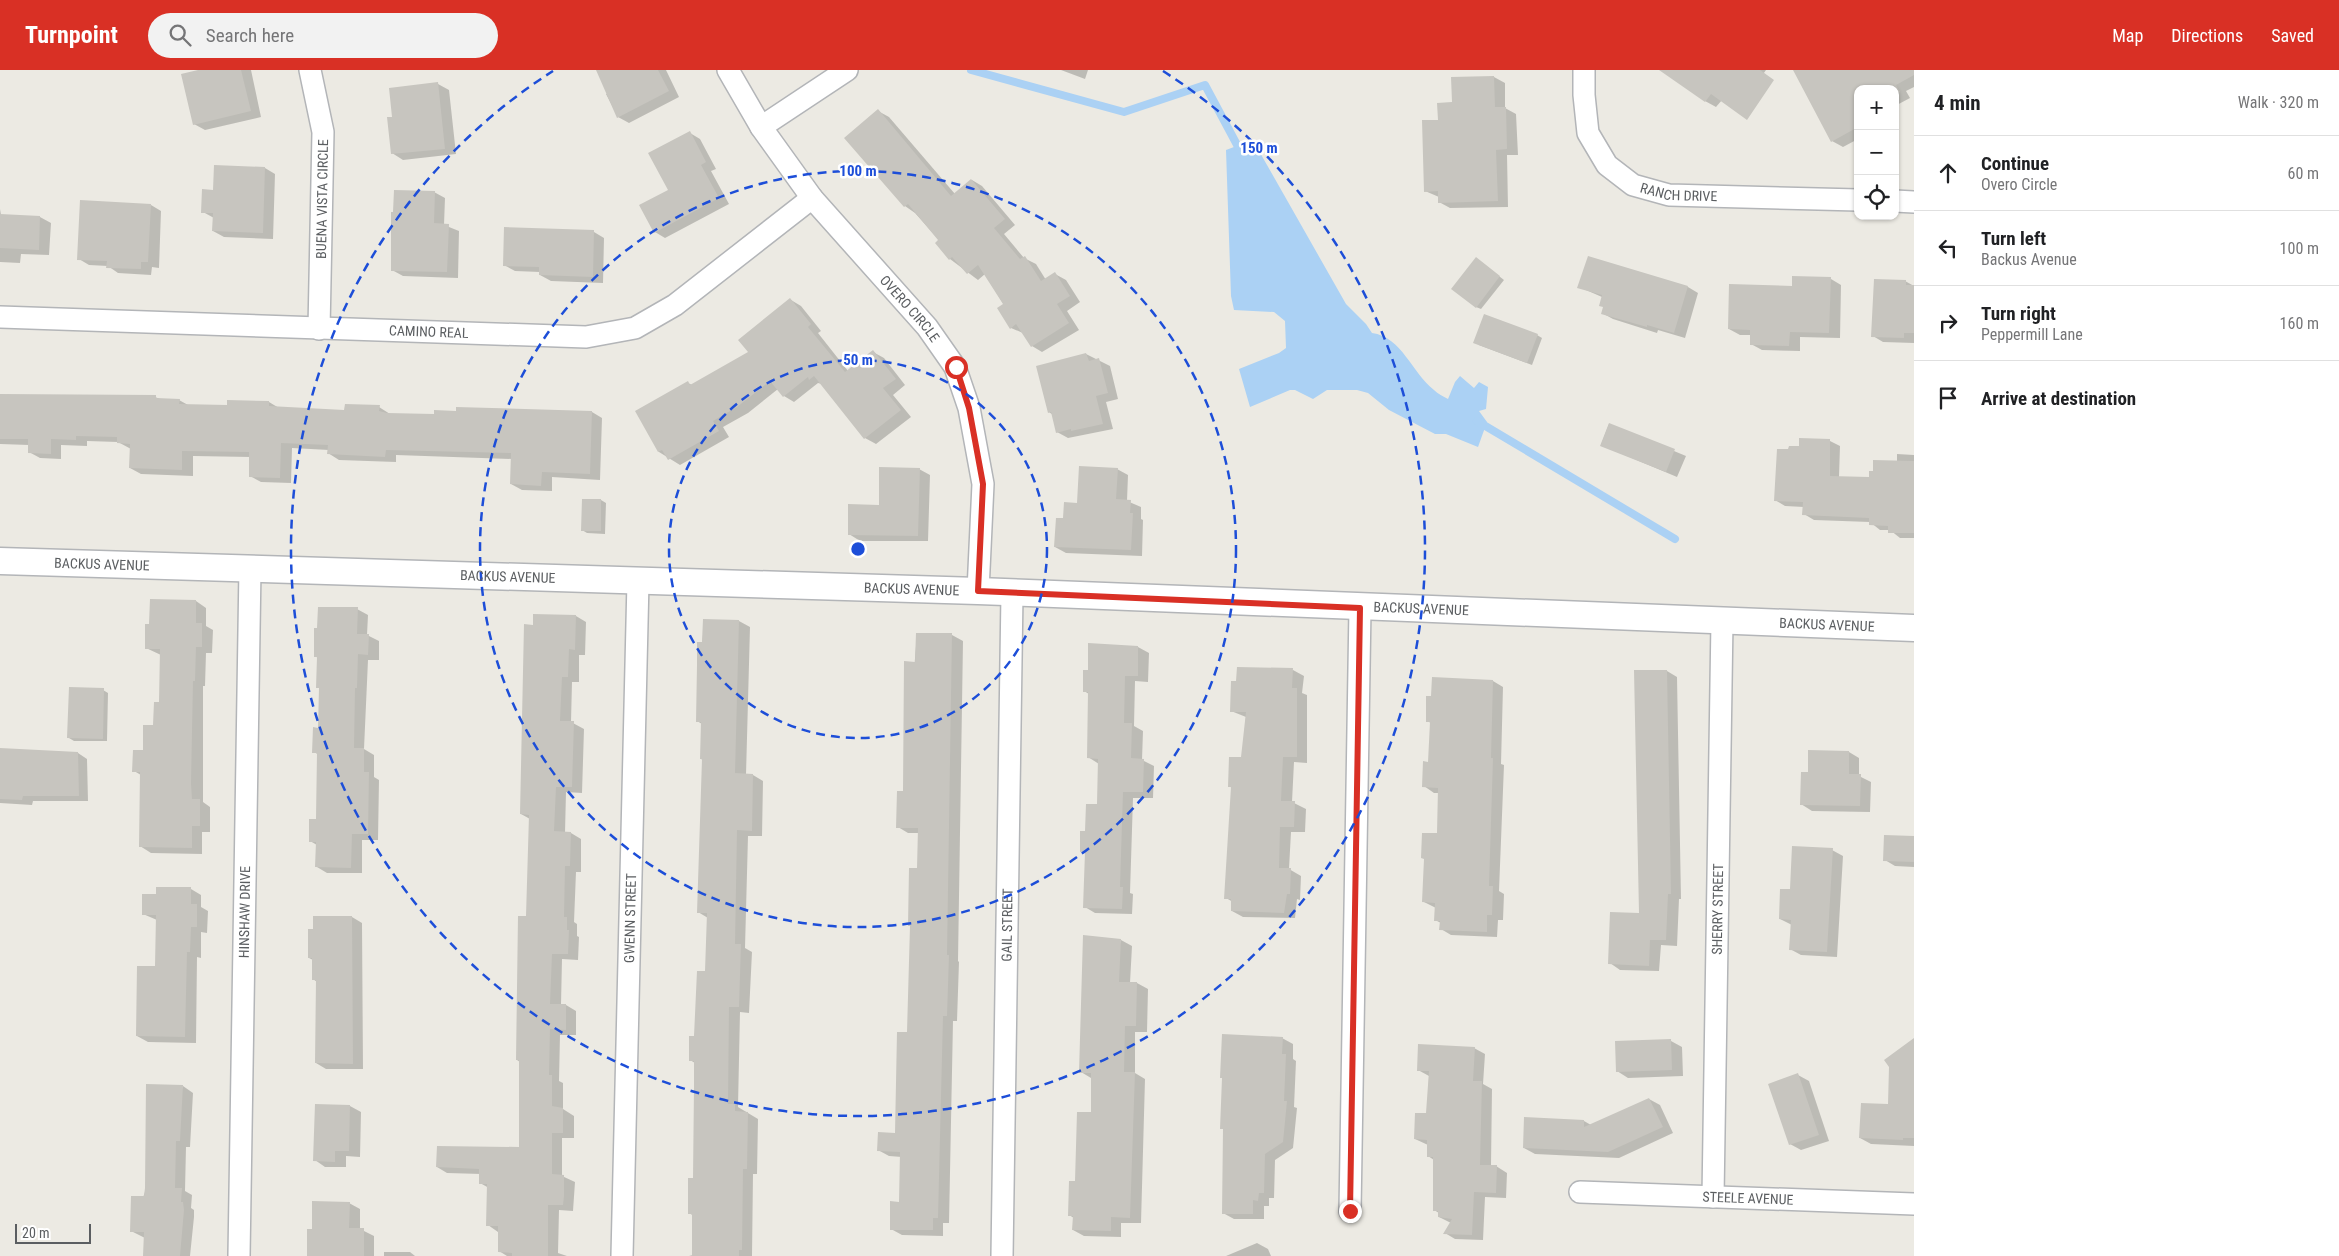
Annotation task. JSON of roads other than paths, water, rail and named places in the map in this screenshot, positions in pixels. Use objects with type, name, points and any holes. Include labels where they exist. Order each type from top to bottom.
[{"type":"street","name":"BUENA VISTA CIRCLE","points":[[310,70],[323,132],[319,329]]},
{"type":"street","name":"OVERO CIRCLE","points":[[728,70],[761,127],[812,198],[927,326],[956,367],[969,408],[983,484],[978,591]]},
{"type":"street","points":[[761,127],[847,70]]},
{"type":"street","name":"RANCH DRIVE","points":[[1584,70],[1584,95],[1588,133],[1607,165],[1633,185],[1669,195],[1854,200]]},
{"type":"street","name":"CAMINO REAL","points":[[0,317],[586,338],[635,328],[675,305],[812,198]]},
{"type":"street","points":[[1899,201],[1914,202]]},
{"type":"street","name":"BACKUS AVENUE","points":[[0,561],[978,591],[1360,608],[1914,628]]},
{"type":"street","name":"HINSHAW DRIVE","points":[[239,1256],[250,568]]},
{"type":"street","name":"GWENN STREET","points":[[622,1256],[638,581]]},
{"type":"street","name":"GAIL STREET","points":[[1002,1256],[1012,594]]},
{"type":"street","points":[[1350,1211],[1360,608]]},
{"type":"street","name":"SHERRY STREET","points":[[1713,1197],[1722,621]]},
{"type":"street","name":"STEELE AVENUE","points":[[1580,1192],[1914,1204]]},
{"type":"water","points":[[1234,147],[1259,151],[1346,304],[1366,324],[1372,333],[1391,341],[1399,348],[1426,383],[1437,393],[1448,399],[1455,382],[1460,376],[1474,388],[1479,382],[1488,387],[1486,409],[1479,411],[1487,422],[1478,447],[1446,434],[1435,434],[1389,410],[1368,393],[1357,390],[1327,390],[1313,399],[1295,390],[1290,390],[1250,407],[1239,369],[1279,353],[1286,348],[1285,321],[1274,312],[1234,310],[1231,296],[1226,150]]},
{"type":"waterway","points":[[971,70],[1124,112],[1205,85],[1243,156]]},
{"type":"waterway","points":[[1477,421],[1675,539]]}]
